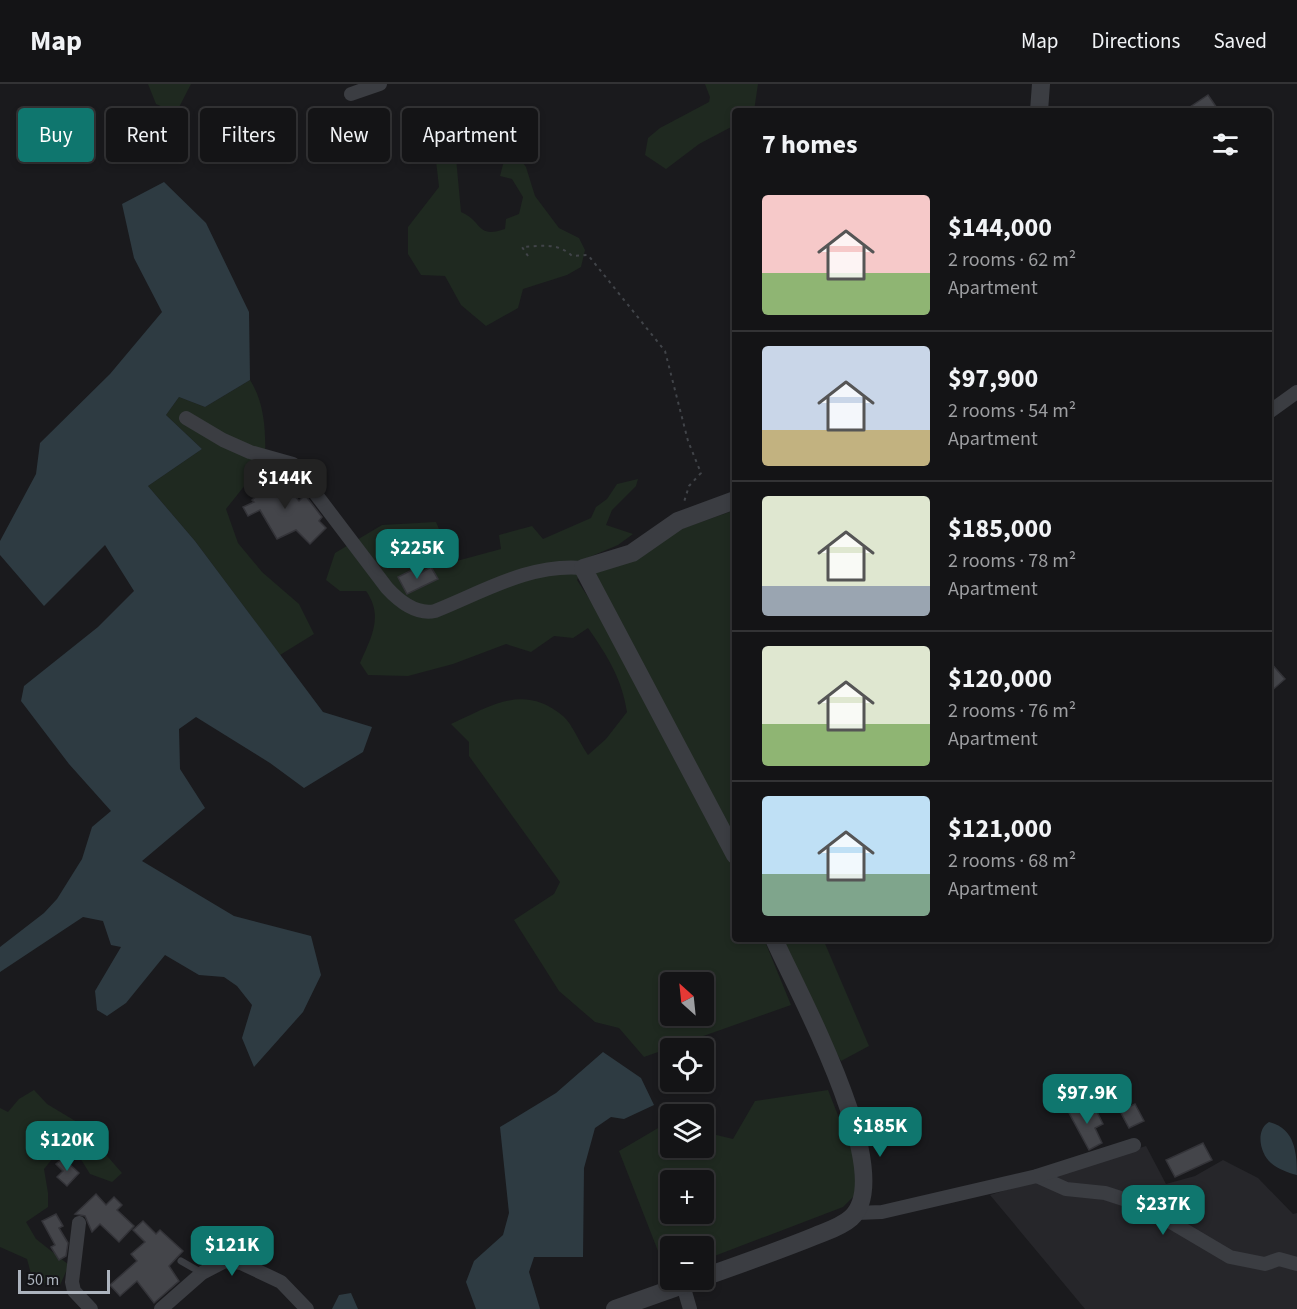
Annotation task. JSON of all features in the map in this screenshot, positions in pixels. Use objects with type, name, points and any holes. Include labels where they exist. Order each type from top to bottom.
[{"type":"street","points":[[351,94],[380,84]]},
{"type":"street","points":[[1039,108],[1041,84]]},
{"type":"street","points":[[1272,410],[1297,392]]},
{"type":"street","points":[[186,418],[223,440],[250,452],[293,464],[387,588],[398,599],[421,611],[435,611],[530,572],[556,567],[583,568],[632,553],[678,521],[732,501]]},
{"type":"street","points":[[583,568],[732,849]]},
{"type":"street","points":[[714,1273],[847,1221],[856,1213],[864,1191],[862,1154],[855,1127],[826,1051],[775,942]]},
{"type":"street","points":[[856,1213],[882,1212],[1037,1176],[1134,1145]]},
{"type":"street","points":[[1037,1176],[1072,1190],[1105,1193],[1142,1205],[1230,1257],[1265,1264],[1279,1259],[1297,1264]]},
{"type":"street","points":[[79,1222],[72,1282],[74,1291],[91,1309]]},
{"type":"street","points":[[161,1309],[202,1273],[225,1261],[234,1261],[281,1282],[307,1309]]},
{"type":"street","points":[[615,1309],[668,1290]]},
{"type":"street","points":[[690,1290],[690,1309]]},
{"type":"lane","points":[[181,1261],[202,1273]]},
{"type":"path","points":[[528,256],[522,247],[550,245],[565,249],[572,256],[588,255],[665,351],[688,441],[701,473],[689,486],[678,521]]},
{"type":"shaded area","points":[[164,182],[206,223],[249,312],[250,380],[205,407],[179,397],[166,415],[202,449],[148,486],[195,541],[323,712],[372,727],[363,752],[304,788],[270,763],[196,717],[179,729],[180,769],[205,808],[142,861],[234,916],[311,936],[321,975],[303,1012],[254,1067],[242,1038],[252,1005],[237,986],[224,977],[199,975],[165,955],[126,1003],[107,1016],[97,1010],[95,991],[121,947],[111,945],[103,921],[83,917],[0,972],[0,947],[44,913],[57,899],[82,859],[92,827],[111,811],[69,764],[21,701],[24,686],[98,627],[134,591],[105,545],[44,606],[0,555],[0,541],[36,474],[40,443],[110,374],[162,312],[134,258],[122,204]]},
{"type":"shaded area","points":[[603,1052],[641,1078],[654,1105],[624,1119],[611,1117],[595,1128],[584,1168],[583,1257],[534,1257],[529,1272],[540,1309],[476,1309],[466,1282],[474,1261],[503,1235],[509,1213],[500,1127],[556,1093]]},
{"type":"shaded area","points":[[1269,1122],[1284,1130],[1293,1142],[1297,1175],[1274,1165],[1264,1154],[1261,1136]]},
{"type":"shaded area","points":[[1146,1146],[1166,1184],[1195,1176],[1223,1160],[1258,1178],[1293,1214],[1297,1213],[1297,1309],[1085,1309],[990,1195]]},
{"type":"shaded area","points":[[351,1293],[358,1309],[332,1309],[339,1295]]},
{"type":"green space","points":[[148,84],[191,84],[179,108],[165,108],[156,104]]},
{"type":"green space","points":[[705,84],[758,84],[754,108],[732,108],[732,127],[699,144],[666,169],[645,155],[648,138],[660,128],[709,102],[710,97]]},
{"type":"green space","points":[[436,162],[456,162],[461,212],[480,228],[496,232],[505,229],[506,219],[519,214],[523,197],[512,179],[500,176],[504,162],[522,162],[526,167],[535,196],[559,228],[579,238],[585,250],[581,267],[567,275],[523,289],[518,308],[486,326],[461,305],[445,276],[421,275],[408,254],[408,227],[439,187]]},
{"type":"green space","points":[[250,380],[262,408],[265,460],[226,509],[238,543],[262,572],[299,604],[314,634],[280,655],[195,541],[148,486],[202,449],[166,415],[179,397],[205,407]]},
{"type":"green space","points":[[638,479],[636,486],[612,510],[606,525],[633,534],[618,545],[587,558],[577,580],[607,626],[732,860],[732,942],[765,942],[791,1005],[698,1038],[660,1038],[660,1051],[644,1057],[619,1028],[595,1022],[559,991],[514,920],[554,894],[560,882],[469,756],[469,742],[451,724],[507,701],[521,699],[534,701],[548,706],[563,716],[588,755],[606,739],[627,712],[617,678],[595,638],[588,628],[573,638],[554,636],[531,652],[506,644],[453,664],[408,676],[368,675],[360,663],[374,627],[374,609],[371,600],[366,591],[340,591],[326,580],[335,553],[382,525],[436,522],[453,562],[501,549],[499,535],[532,526],[543,539],[591,518],[596,507],[607,499],[617,484]]},
{"type":"green space","points":[[732,511],[732,838],[593,572],[681,529]]},
{"type":"green space","points":[[781,942],[824,942],[869,1046],[841,1061],[802,989]]},
{"type":"green space","points":[[34,1090],[47,1104],[77,1122],[122,1173],[112,1182],[90,1174],[74,1148],[57,1153],[44,1169],[48,1207],[26,1222],[36,1239],[69,1265],[60,1285],[33,1281],[27,1259],[0,1247],[0,1108],[8,1112],[19,1099]]},
{"type":"green space","points":[[828,1090],[858,1166],[856,1194],[843,1207],[714,1256],[714,1236],[660,1236],[660,1256],[619,1151],[660,1127],[660,1158],[714,1158],[714,1134],[733,1139],[755,1101]]},
{"type":"building","points":[[1208,95],[1217,108],[1188,108]]},
{"type":"building","points":[[272,469],[299,501],[305,495],[322,517],[319,521],[326,528],[310,544],[296,530],[277,539],[260,510],[248,516],[243,507],[254,502],[252,500],[262,491],[256,483]]},
{"type":"building","points":[[431,567],[438,579],[407,594],[398,577],[412,570],[416,576]]},
{"type":"building","points":[[1272,664],[1285,679],[1272,690]]},
{"type":"building","points":[[1135,1104],[1144,1121],[1129,1128],[1120,1111]]},
{"type":"building","points":[[1080,1105],[1084,1113],[1095,1108],[1103,1124],[1095,1128],[1102,1143],[1089,1150],[1068,1111]]},
{"type":"building","points":[[1203,1143],[1212,1160],[1175,1177],[1166,1160]]},
{"type":"building","points":[[63,1158],[79,1173],[67,1186],[57,1177],[63,1171],[56,1164]]},
{"type":"building","points":[[96,1194],[106,1205],[114,1197],[122,1205],[117,1210],[134,1226],[119,1242],[100,1224],[92,1232],[85,1216],[75,1214]]},
{"type":"building","points":[[56,1214],[63,1226],[59,1228],[68,1243],[66,1256],[59,1260],[51,1247],[55,1245],[42,1221]]},
{"type":"building","points":[[143,1221],[156,1234],[160,1230],[183,1251],[169,1266],[179,1281],[154,1303],[137,1281],[120,1296],[110,1285],[137,1261],[131,1254],[145,1242],[133,1230]]}]
